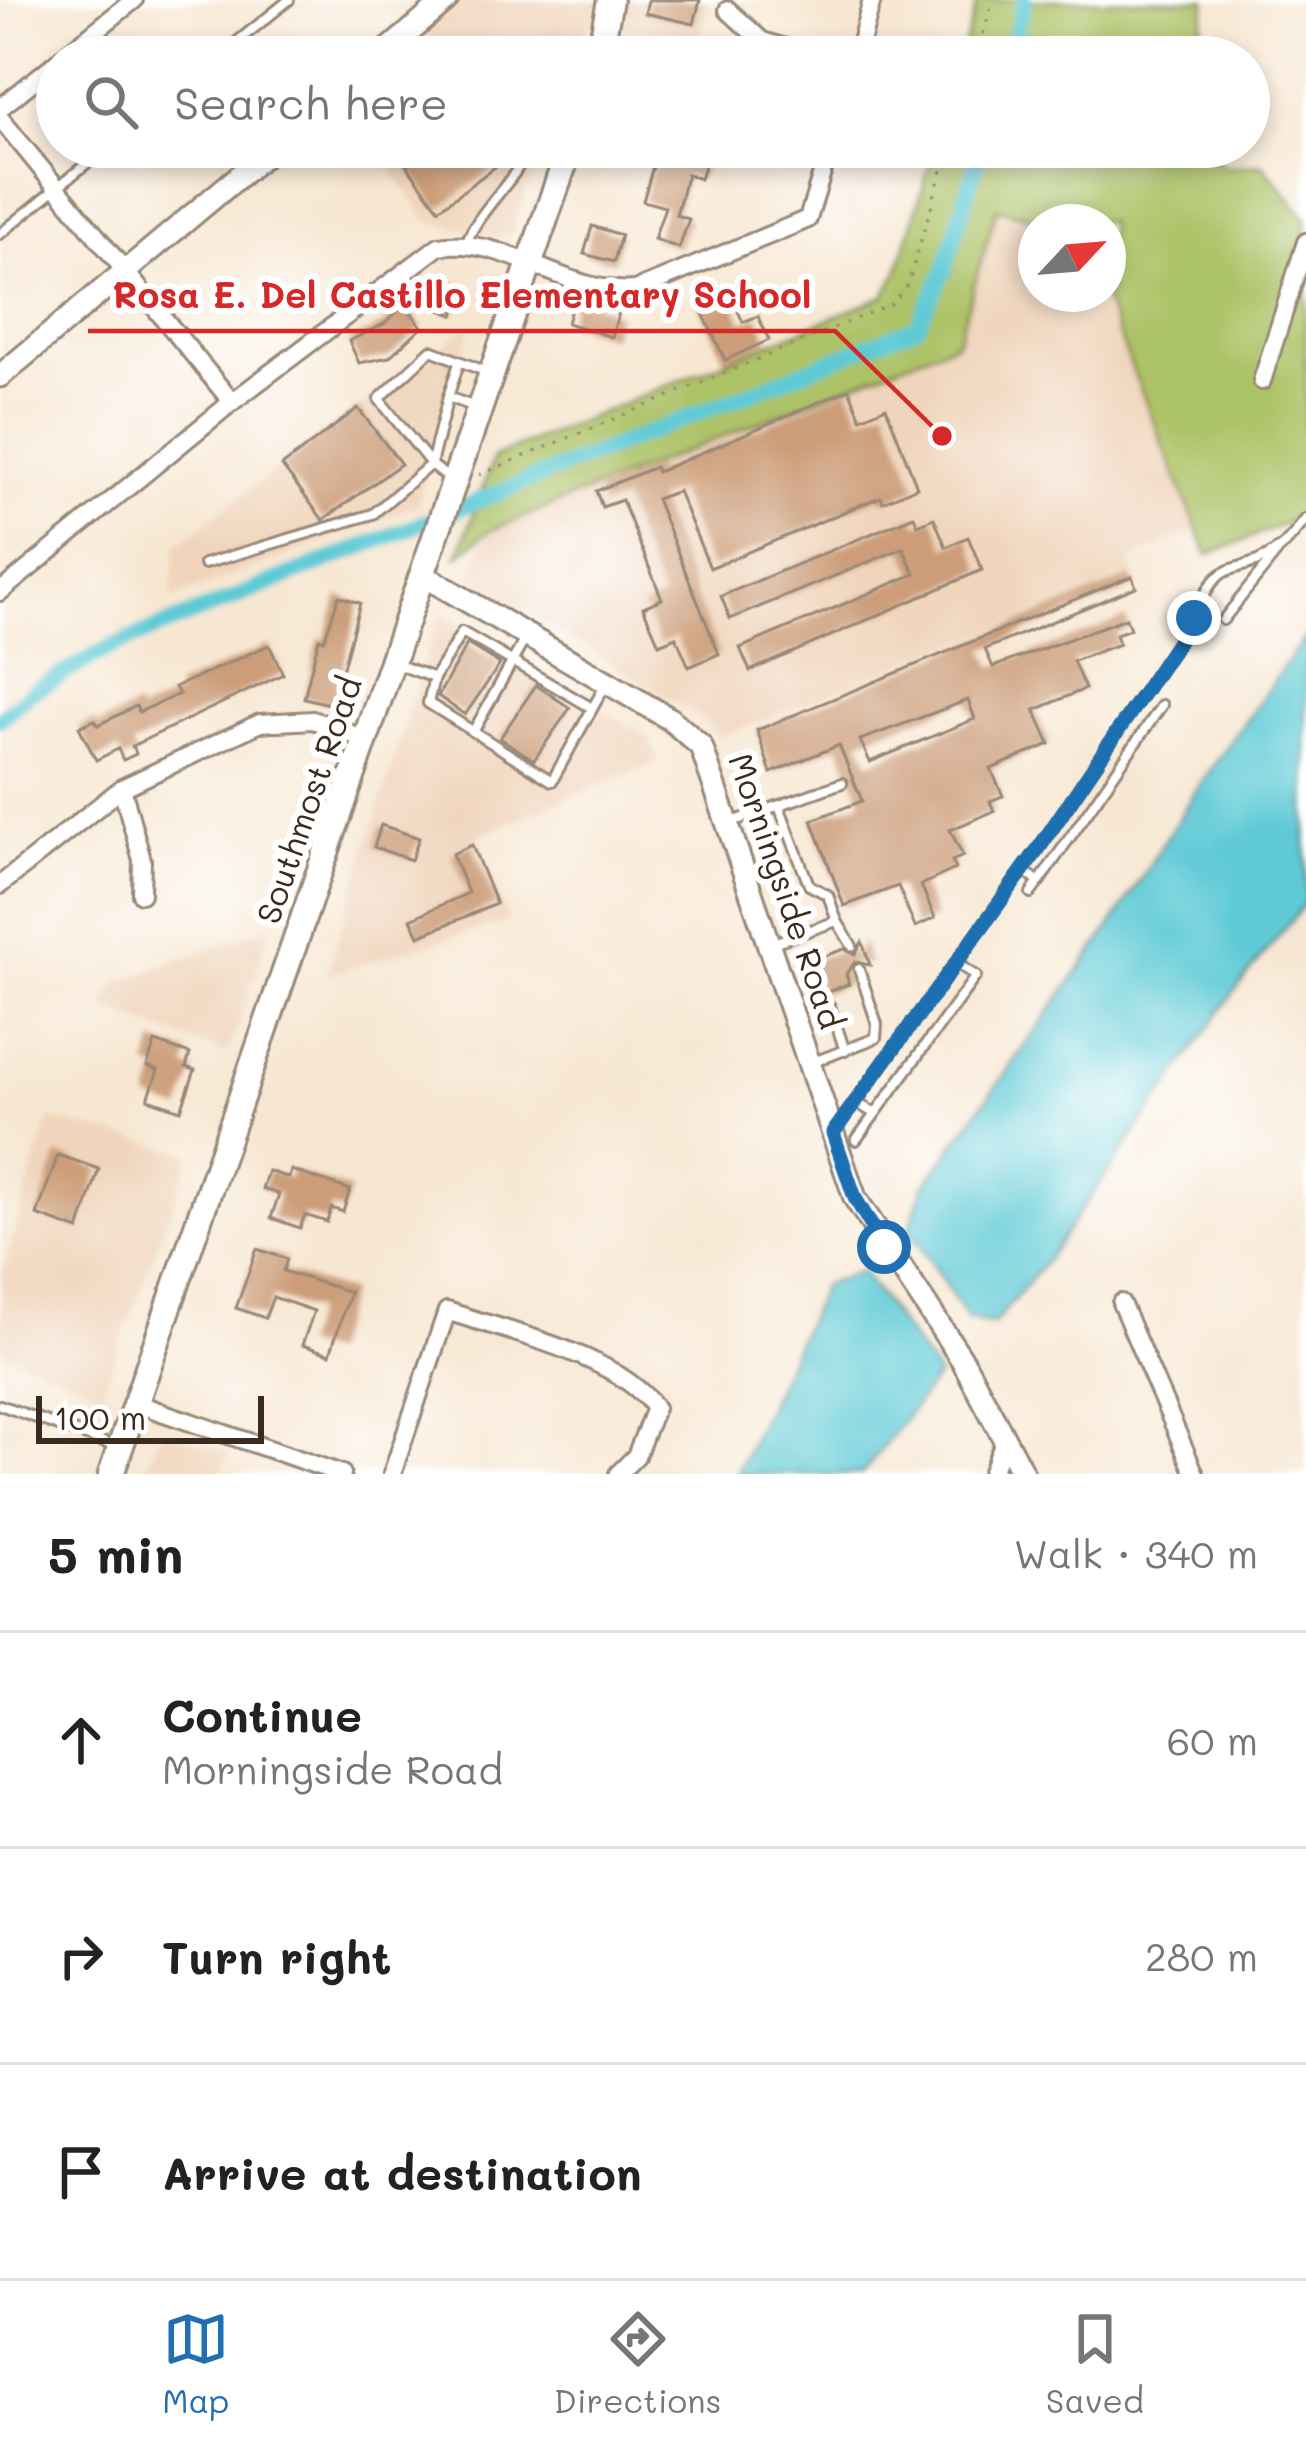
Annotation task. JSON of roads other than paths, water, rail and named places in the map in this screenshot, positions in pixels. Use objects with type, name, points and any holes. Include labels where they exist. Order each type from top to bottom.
[{"type":"main road","points":[[603,36],[610,0]]},
{"type":"main road","name":"Southmost Road","points":[[110,1474],[563,168]]},
{"type":"street","points":[[89,36],[134,0]]},
{"type":"street","points":[[405,36],[447,0]]},
{"type":"street","points":[[863,36],[872,0]]},
{"type":"street","points":[[728,10],[757,36]]},
{"type":"street","points":[[0,108],[36,79]]},
{"type":"street","points":[[0,118],[36,162]]},
{"type":"street","points":[[41,168],[232,402]]},
{"type":"street","points":[[0,376],[249,168]]},
{"type":"street","points":[[0,592],[232,402],[439,246],[467,241],[609,292],[672,279],[808,219],[824,168]]},
{"type":"street","points":[[1262,381],[1306,242]]},
{"type":"street","name":"Morningside Road","points":[[426,566],[526,636],[688,731],[701,746],[868,1222],[963,1361],[1023,1474]]},
{"type":"street","points":[[0,884],[122,788],[274,721],[313,720],[365,739]]},
{"type":"street","points":[[122,788],[142,860],[141,893]]},
{"type":"street","points":[[1120,1304],[1195,1474]]},
{"type":"street","points":[[392,1474],[447,1311],[616,1371],[649,1399],[656,1408],[635,1456],[618,1474]]},
{"type":"street","points":[[135,1403],[342,1474]]},
{"type":"street","points":[[992,1474],[1005,1439]]},
{"type":"lane","points":[[244,36],[289,0]]},
{"type":"lane","points":[[0,234],[80,168]]},
{"type":"lane","points":[[467,241],[478,216],[521,168]]},
{"type":"lane","points":[[454,482],[430,464],[379,399],[431,350],[491,374]]},
{"type":"lane","points":[[204,564],[373,514],[430,464],[459,363]]},
{"type":"lane","points":[[448,397],[480,408]]},
{"type":"lane","points":[[1223,620],[1306,519]]},
{"type":"lane","points":[[833,1133],[1132,710],[1194,618],[1207,584],[1224,570],[1279,550]]},
{"type":"lane","points":[[592,708],[461,632],[428,703],[552,781],[607,682]]},
{"type":"lane","points":[[473,732],[496,679],[526,636]]},
{"type":"lane","points":[[392,662],[440,674]]},
{"type":"lane","points":[[478,696],[489,704]]},
{"type":"lane","points":[[1031,893],[1162,705]]},
{"type":"lane","points":[[1132,710],[1150,722]]},
{"type":"lane","points":[[730,823],[842,784]]},
{"type":"lane","points":[[779,806],[809,885],[828,895],[852,946]]},
{"type":"lane","points":[[1023,870],[1039,882]]},
{"type":"lane","points":[[770,944],[838,921]]},
{"type":"lane","points":[[856,1140],[976,976],[956,963]]},
{"type":"lane","points":[[810,1063],[878,1033],[860,969]]},
{"type":"lane","points":[[830,1006],[845,1051]]},
{"type":"lane","points":[[856,1102],[875,1114]]},
{"type":"lane","points":[[0,1405],[120,1448]]},
{"type":"water","points":[[1306,636],[1306,902],[1234,992],[1045,1262],[993,1325],[967,1319],[909,1229],[924,1186],[1110,928],[1202,782]]},
{"type":"water","points":[[861,1271],[938,1376],[862,1474],[736,1474],[823,1285]]},
{"type":"waterway","points":[[1014,36],[1025,0]]},
{"type":"waterway","points":[[0,719],[31,692],[111,647],[917,326],[945,269],[975,168]]},
{"type":"place","name":"Rosa E. Del Castillo Elementary School","points":[[942,436]]}]
